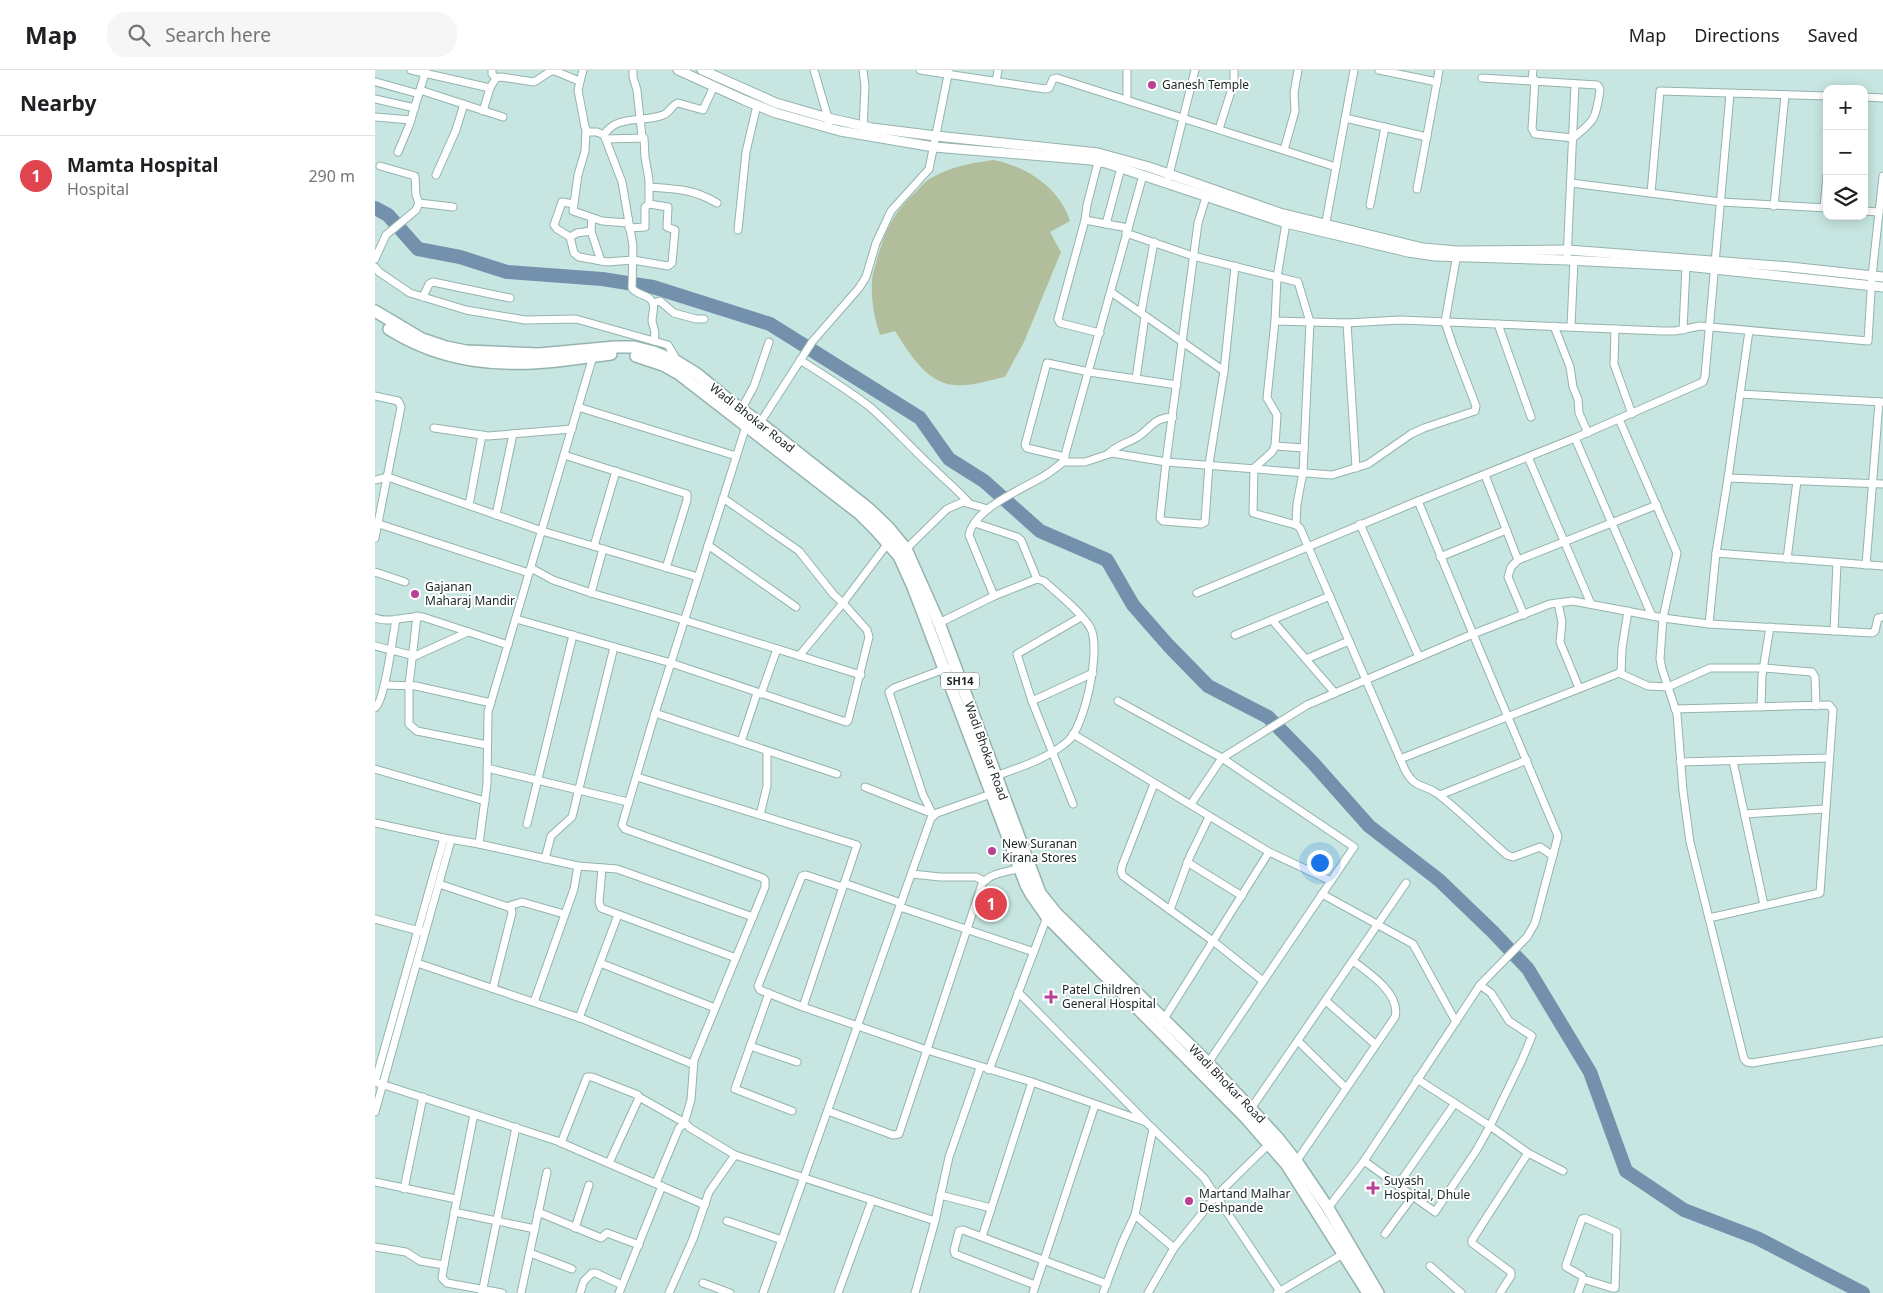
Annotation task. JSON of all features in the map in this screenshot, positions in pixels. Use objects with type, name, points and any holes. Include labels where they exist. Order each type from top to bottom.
[{"type":"main road","name":"Wadi Bhokar Road","points":[[375,311],[422,339],[466,351],[539,354],[634,348],[653,352],[679,363],[697,374],[741,410],[753,427],[860,514],[888,543],[902,553]]},
{"type":"main road","name":"Wadi Bhokar Road","points":[[375,320],[410,342],[437,353],[464,359],[537,363],[594,352],[630,354],[648,358],[679,374],[868,508],[888,526],[935,626],[1024,866],[1031,894],[1047,917],[1161,1024]]},
{"type":"main road","name":"Wadi Bhokar Road","points":[[1024,866],[1039,893],[1049,906],[1296,1162],[1327,1208],[1378,1293]]},
{"type":"main road","name":"Wadi Bhokar Road","points":[[1273,1140],[1368,1293]]},
{"type":"street","points":[[411,70],[426,71],[490,88]]},
{"type":"street","points":[[492,70],[492,74],[497,78],[530,82],[538,80],[549,71],[555,71],[564,72],[579,81]]},
{"type":"street","points":[[583,70],[579,81],[578,96],[586,130],[585,151],[573,211],[602,221],[645,227],[645,207],[649,204],[649,187],[645,140],[642,137],[641,118],[633,70]]},
{"type":"street","points":[[678,70],[757,105],[829,128],[936,136],[1092,152],[1168,179],[1408,252],[1570,257],[1716,265],[1872,281],[1883,287]]},
{"type":"street","points":[[702,70],[776,103],[828,118],[863,131],[934,148],[1098,162],[1143,176],[1156,175]]},
{"type":"street","points":[[814,70],[828,118],[829,128]]},
{"type":"street","points":[[863,70],[865,86],[863,131]]},
{"type":"street","points":[[920,70],[948,72],[996,82],[1048,89],[1053,79],[1057,78],[1127,98],[1336,166]]},
{"type":"street","points":[[996,82],[998,70]]},
{"type":"street","points":[[1127,70],[1127,98]]},
{"type":"street","points":[[1168,179],[1195,70]]},
{"type":"street","points":[[1219,129],[1234,82],[1234,70]]},
{"type":"street","points":[[1284,150],[1294,116],[1294,93],[1299,70]]},
{"type":"street","points":[[1324,228],[1354,70]]},
{"type":"street","points":[[1379,70],[1437,82]]},
{"type":"street","points":[[1417,189],[1439,70]]},
{"type":"street","points":[[1482,78],[1534,80],[1597,85],[1600,90],[1597,113],[1594,120],[1573,138],[1533,133],[1534,80],[1533,70]]},
{"type":"street","points":[[399,152],[426,71]]},
{"type":"street","points":[[619,1293],[639,1245],[679,1128],[685,1123],[691,1100],[692,1064],[766,883],[763,878],[625,830],[622,826],[655,713],[736,456],[753,427],[812,342],[859,288],[866,277],[876,243],[891,211],[929,168],[948,72]]},
{"type":"street","points":[[483,111],[490,88],[497,78]]},
{"type":"street","points":[[376,82],[464,104],[503,118]]},
{"type":"street","points":[[1571,326],[1571,183],[1575,84]]},
{"type":"street","points":[[605,137],[613,125],[665,114],[678,103],[703,110],[714,86]]},
{"type":"street","points":[[1651,193],[1660,91],[1823,96]]},
{"type":"street","points":[[1197,593],[1361,524],[1588,433],[1703,382],[1710,327],[1731,94]]},
{"type":"street","points":[[1774,206],[1785,96]]},
{"type":"street","points":[[1868,97],[1883,98]]},
{"type":"street","points":[[375,99],[415,108]]},
{"type":"street","points":[[436,175],[457,130],[464,104]]},
{"type":"street","points":[[738,230],[747,152],[757,105]]},
{"type":"street","points":[[375,117],[411,120]]},
{"type":"street","points":[[1345,118],[1427,137]]},
{"type":"street","points":[[1370,205],[1385,127]]},
{"type":"street","points":[[586,130],[601,132],[605,137],[622,182],[628,226],[633,246],[632,288],[635,292],[651,299],[653,303],[653,323],[656,331],[653,341]]},
{"type":"street","points":[[605,137],[642,137]]},
{"type":"street","points":[[1098,162],[1059,321],[1100,333]]},
{"type":"street","points":[[375,259],[390,231],[416,210],[419,203],[416,194],[415,176],[380,166]]},
{"type":"street","points":[[1106,224],[1121,168]]},
{"type":"street","points":[[994,596],[969,535],[972,527],[989,508],[1046,475],[1064,459],[1143,176]]},
{"type":"street","points":[[1275,321],[1347,323],[1400,320],[1662,331],[1683,330],[1700,326],[1868,342],[1872,281],[1883,176]]},
{"type":"street","points":[[1168,179],[1205,197],[1286,223],[1324,228]]},
{"type":"street","points":[[1571,183],[1721,202],[1823,208]]},
{"type":"street","points":[[649,187],[673,188],[698,193],[717,203]]},
{"type":"street","points":[[1205,197],[1198,223],[1193,256],[1166,462],[1161,520],[1201,524],[1205,522],[1209,464],[1224,371],[1235,266]]},
{"type":"street","points":[[573,204],[562,202],[554,225],[570,238],[575,255],[601,261],[633,260],[668,266],[672,263],[675,230],[667,227],[668,208],[666,206],[649,204]]},
{"type":"street","points":[[419,203],[453,207]]},
{"type":"street","points":[[1868,211],[1879,212]]},
{"type":"street","points":[[591,218],[591,231],[601,261]]},
{"type":"street","points":[[1085,220],[1106,224],[1193,256],[1298,282],[1310,322],[1303,472],[1297,504],[1296,525]]},
{"type":"street","points":[[1286,223],[1277,277],[1275,321],[1267,398],[1277,415],[1275,446],[1272,452],[1254,468],[1253,513],[1296,525],[1300,528],[1401,759],[1413,782],[1439,796],[1507,856],[1513,857],[1540,846],[1553,856]]},
{"type":"street","points":[[570,238],[577,233],[591,231]]},
{"type":"street","points":[[1136,379],[1143,314],[1154,242]]},
{"type":"street","points":[[1108,454],[1166,462],[1332,475],[1368,464],[1411,434],[1477,408],[1445,322],[1457,254]]},
{"type":"street","points":[[1570,257],[1687,266],[1716,265]]},
{"type":"street","points":[[375,266],[379,272],[408,292],[423,297],[466,310],[522,320],[575,319],[671,346],[679,363]]},
{"type":"street","points":[[1683,330],[1687,266]]},
{"type":"street","points":[[1872,281],[1883,277]]},
{"type":"street","points":[[423,297],[429,284],[433,282],[510,298]]},
{"type":"street","points":[[1111,292],[1224,371]]},
{"type":"street","points":[[653,303],[660,301],[675,313],[696,320],[704,320]]},
{"type":"street","points":[[1347,323],[1356,468]]},
{"type":"street","points":[[1498,324],[1531,417]]},
{"type":"street","points":[[1554,326],[1570,367],[1572,384],[1578,399],[1579,413],[1588,433]]},
{"type":"street","points":[[1615,328],[1614,364],[1632,414]]},
{"type":"street","points":[[1709,624],[1716,553],[1749,331]]},
{"type":"street","points":[[741,410],[754,386],[769,342]]},
{"type":"street","points":[[479,844],[485,801],[488,712],[594,352]]},
{"type":"street","points":[[800,360],[845,388],[870,408],[933,468],[956,487],[969,503]]},
{"type":"street","points":[[1173,417],[1160,418],[1136,438],[1121,444],[1108,454],[1085,462],[1064,459],[1027,448],[1025,445],[1046,365],[1050,363],[1089,372],[1177,385]]},
{"type":"street","points":[[1740,394],[1881,402],[1866,565]]},
{"type":"street","points":[[375,396],[398,401],[401,407],[375,538]]},
{"type":"street","points":[[579,407],[736,456]]},
{"type":"street","points":[[1619,419],[1677,552],[1663,618],[1660,659],[1678,720],[1680,762],[1690,842],[1744,1059],[1752,1063],[1883,1041]]},
{"type":"street","points":[[434,428],[482,435],[572,429]]},
{"type":"street","points":[[496,515],[513,434]]},
{"type":"street","points":[[469,505],[482,435]]},
{"type":"street","points":[[1575,438],[1652,616]]},
{"type":"street","points":[[1275,446],[1304,448]]},
{"type":"street","points":[[564,455],[687,494],[687,500],[666,568]]},
{"type":"street","points":[[1528,457],[1591,604]]},
{"type":"street","points":[[594,546],[616,471]]},
{"type":"street","points":[[1485,475],[1518,560]]},
{"type":"street","points":[[375,480],[388,477],[542,531],[698,578]]},
{"type":"street","points":[[1728,478],[1883,484]]},
{"type":"street","points":[[1787,559],[1797,480]]},
{"type":"street","points":[[516,619],[671,663],[847,722],[861,675],[869,633],[834,595],[799,551],[723,498]]},
{"type":"street","points":[[1327,1208],[1364,1161],[1480,985],[1527,937],[1535,923],[1559,834],[1418,501]]},
{"type":"street","points":[[902,553],[947,509],[963,502],[989,508]]},
{"type":"street","points":[[1524,614],[1508,577],[1511,566],[1518,560],[1657,505]]},
{"type":"street","points":[[379,524],[530,571],[591,593],[861,675]]},
{"type":"street","points":[[975,524],[1017,537],[1021,540],[1037,579]]},
{"type":"street","points":[[1361,524],[1419,657]]},
{"type":"street","points":[[1440,556],[1506,530]]},
{"type":"street","points":[[799,656],[843,603],[888,543]]},
{"type":"street","points":[[708,545],[796,608]]},
{"type":"street","points":[[591,593],[603,549]]},
{"type":"street","points":[[1716,553],[1883,566]]},
{"type":"street","points":[[1834,631],[1837,563]]},
{"type":"street","points":[[375,572],[405,582]]},
{"type":"street","points":[[935,626],[994,596],[1037,579],[1044,581],[1091,628],[1095,644],[1093,673],[1081,718],[1071,739],[1053,753],[990,778]]},
{"type":"street","points":[[1235,635],[1330,596]]},
{"type":"street","points":[[1191,804],[1222,758],[1290,714],[1473,634],[1550,604],[1573,602],[1591,604],[1663,618],[1709,624],[1872,633],[1875,631],[1878,618],[1883,617]]},
{"type":"street","points":[[1558,603],[1562,622],[1560,642],[1579,688]]},
{"type":"street","points":[[1621,674],[1622,648],[1629,611]]},
{"type":"street","points":[[375,618],[383,620],[417,616],[508,645]]},
{"type":"street","points":[[417,616],[409,686],[408,720],[411,727],[414,730],[487,745]]},
{"type":"street","points":[[1073,804],[1032,701],[1017,654],[1081,617]]},
{"type":"street","points":[[375,708],[379,704],[385,685],[396,619]]},
{"type":"street","points":[[1272,620],[1335,693]]},
{"type":"street","points":[[1761,707],[1761,680],[1770,627]]},
{"type":"street","points":[[375,646],[413,656],[468,632]]},
{"type":"street","points":[[527,824],[573,635]]},
{"type":"street","points":[[1306,659],[1349,640]]},
{"type":"street","points":[[545,859],[551,836],[572,817],[615,647]]},
{"type":"street","points":[[741,742],[777,649]]},
{"type":"street","points":[[763,1293],[829,1111],[857,1025],[932,814],[923,795],[889,692],[894,688],[950,667]]},
{"type":"street","points":[[1401,759],[1616,674],[1621,674],[1648,686],[1668,687],[1706,669],[1764,668],[1814,674],[1816,706]]},
{"type":"street","points":[[1032,701],[1093,673]]},
{"type":"street","points":[[385,685],[409,686],[491,703]]},
{"type":"street","points":[[1118,701],[1222,758],[1354,846],[1204,1067]]},
{"type":"street","points":[[1675,709],[1829,705],[1833,708],[1820,893],[1709,918]]},
{"type":"street","points":[[655,713],[837,774]]},
{"type":"street","points":[[1073,734],[1269,852],[1331,881]]},
{"type":"street","points":[[760,815],[767,786],[767,751]]},
{"type":"street","points":[[1680,762],[1829,758]]},
{"type":"street","points":[[1439,796],[1527,760]]},
{"type":"street","points":[[1733,761],[1764,905]]},
{"type":"street","points":[[487,768],[629,802]]},
{"type":"street","points":[[375,769],[485,801]]},
{"type":"street","points":[[637,777],[857,845],[803,1007]]},
{"type":"street","points":[[1154,784],[1121,871],[1123,876],[1213,941],[1263,981]]},
{"type":"street","points":[[865,786],[932,814],[996,792]]},
{"type":"street","points":[[1745,814],[1825,809]]},
{"type":"street","points":[[1170,910],[1187,862],[1209,817]]},
{"type":"street","points":[[375,823],[579,866],[617,868],[753,917]]},
{"type":"street","points":[[378,1082],[417,962],[422,932],[439,884],[448,839]]},
{"type":"street","points":[[375,1112],[378,1082],[448,839]]},
{"type":"street","points":[[1161,1024],[1269,852]]},
{"type":"street","points":[[1187,862],[1241,896]]},
{"type":"street","points":[[534,1002],[573,889],[579,866]]},
{"type":"street","points":[[829,1111],[893,1135],[899,1134],[965,930],[984,881],[995,875],[1024,866]]},
{"type":"street","points":[[602,868],[599,905],[604,909],[736,958]]},
{"type":"street","points":[[912,874],[976,877],[984,881]]},
{"type":"street","points":[[1033,952],[965,930],[843,885],[807,875],[802,876],[758,986],[760,990],[803,1007],[980,1068],[1032,1082],[1146,1122]]},
{"type":"street","points":[[1248,1112],[1406,883]]},
{"type":"street","points":[[439,884],[509,906],[524,902],[564,914]]},
{"type":"street","points":[[1322,894],[1413,944],[1456,1022]]},
{"type":"street","points":[[493,988],[512,913],[509,906]]},
{"type":"street","points":[[579,1018],[618,915]]},
{"type":"street","points":[[989,1070],[1047,917]]},
{"type":"street","points":[[375,919],[422,932]]},
{"type":"street","points":[[1296,1162],[1395,1017],[1396,1007],[1379,981],[1353,961]]},
{"type":"street","points":[[417,962],[579,1018],[692,1064]]},
{"type":"street","points":[[600,963],[715,1008]]},
{"type":"street","points":[[1364,1161],[1435,1212],[1476,1151],[1490,1126],[1532,1036],[1509,1021],[1491,993],[1480,985]]},
{"type":"street","points":[[1018,992],[1204,1178],[1279,1292],[1343,1254]]},
{"type":"street","points":[[769,993],[735,1090],[792,1111]]},
{"type":"street","points":[[1326,1001],[1375,1045]]},
{"type":"street","points":[[1298,1041],[1346,1088]]},
{"type":"street","points":[[750,1046],[797,1062]]},
{"type":"street","points":[[915,1293],[935,1221],[949,1157],[980,1068]]},
{"type":"street","points":[[561,1143],[587,1077],[592,1077],[638,1095],[735,1154],[935,1221]]},
{"type":"street","points":[[1417,1079],[1528,1153],[1563,1171]]},
{"type":"street","points":[[378,1082],[561,1143],[705,1205]]},
{"type":"street","points":[[982,1236],[1032,1082]]},
{"type":"street","points":[[404,1188],[423,1097]]},
{"type":"street","points":[[609,1163],[639,1097]]},
{"type":"street","points":[[1398,1185],[1455,1103]]},
{"type":"street","points":[[1095,1105],[1044,1259],[1034,1289],[953,1252],[961,1230],[982,1236],[1044,1259],[1107,1284]]},
{"type":"street","points":[[474,1114],[456,1200],[443,1278],[447,1283],[482,1291],[502,1293]]},
{"type":"street","points":[[482,1291],[516,1127]]},
{"type":"street","points":[[1103,1293],[1122,1242],[1135,1214],[1153,1129]]},
{"type":"street","points":[[1148,1293],[1174,1248],[1216,1196],[1273,1140]]},
{"type":"street","points":[[1500,1293],[1511,1276],[1511,1272],[1472,1243],[1472,1240],[1528,1153]]},
{"type":"street","points":[[669,1293],[693,1239],[712,1187],[735,1154]]},
{"type":"street","points":[[521,1293],[547,1172]]},
{"type":"street","points":[[375,1182],[456,1200]]},
{"type":"street","points":[[575,1228],[589,1185]]},
{"type":"street","points":[[940,1195],[991,1208]]},
{"type":"street","points":[[1385,1234],[1413,1196]]},
{"type":"street","points":[[838,1293],[872,1200]]},
{"type":"street","points":[[454,1212],[535,1229]]},
{"type":"street","points":[[538,1212],[601,1238],[607,1234],[639,1245]]},
{"type":"street","points":[[1135,1214],[1174,1248]]},
{"type":"street","points":[[1585,1218],[1617,1232],[1616,1285],[1612,1288],[1583,1279],[1582,1276],[1568,1269],[1566,1265],[1582,1219],[1585,1218]]},
{"type":"street","points":[[727,1221],[781,1240]]},
{"type":"street","points":[[375,1247],[406,1252],[420,1262],[444,1265]]},
{"type":"street","points":[[530,1253],[572,1269]]},
{"type":"street","points":[[1430,1266],[1461,1293]]},
{"type":"street","points":[[580,1293],[584,1281],[592,1273],[622,1285]]},
{"type":"street","points":[[1578,1293],[1583,1279]]},
{"type":"street","points":[[703,1284],[730,1293]]},
{"type":"green space","points":[[993,160],[1018,167],[1040,180],[1058,198],[1070,221],[1050,232],[1061,252],[1024,342],[1005,377],[973,384],[954,385],[944,383],[926,372],[912,357],[895,331],[880,335],[873,302],[873,275],[882,242],[890,224],[902,207],[929,179],[953,168]]},
{"type":"waterway","points":[[375,208],[388,215],[418,249],[460,257],[507,272],[602,279],[653,287],[770,324],[920,418],[949,459],[984,481],[1040,531],[1107,560],[1133,605],[1208,686],[1268,717],[1314,764],[1369,826],[1439,880],[1528,969],[1590,1072],[1626,1171],[1684,1210],[1757,1238],[1863,1293]]},
{"type":"place","name":"Ganesh Temple","points":[[1152,85]]},
{"type":"place","name":"Gajanan Maharaj Mandir","points":[[415,594]]},
{"type":"place","name":"New Suranan Kirana Stores","points":[[992,851]]},
{"type":"place","name":"Mamta Hospital","points":[[991,904]]},
{"type":"place","name":"Patel Children General Hospital","points":[[1051,997]]},
{"type":"place","name":"Suyash Hospital, Dhule","points":[[1373,1188]]},
{"type":"place","name":"Martand Malhar Deshpande","points":[[1189,1201]]}]
